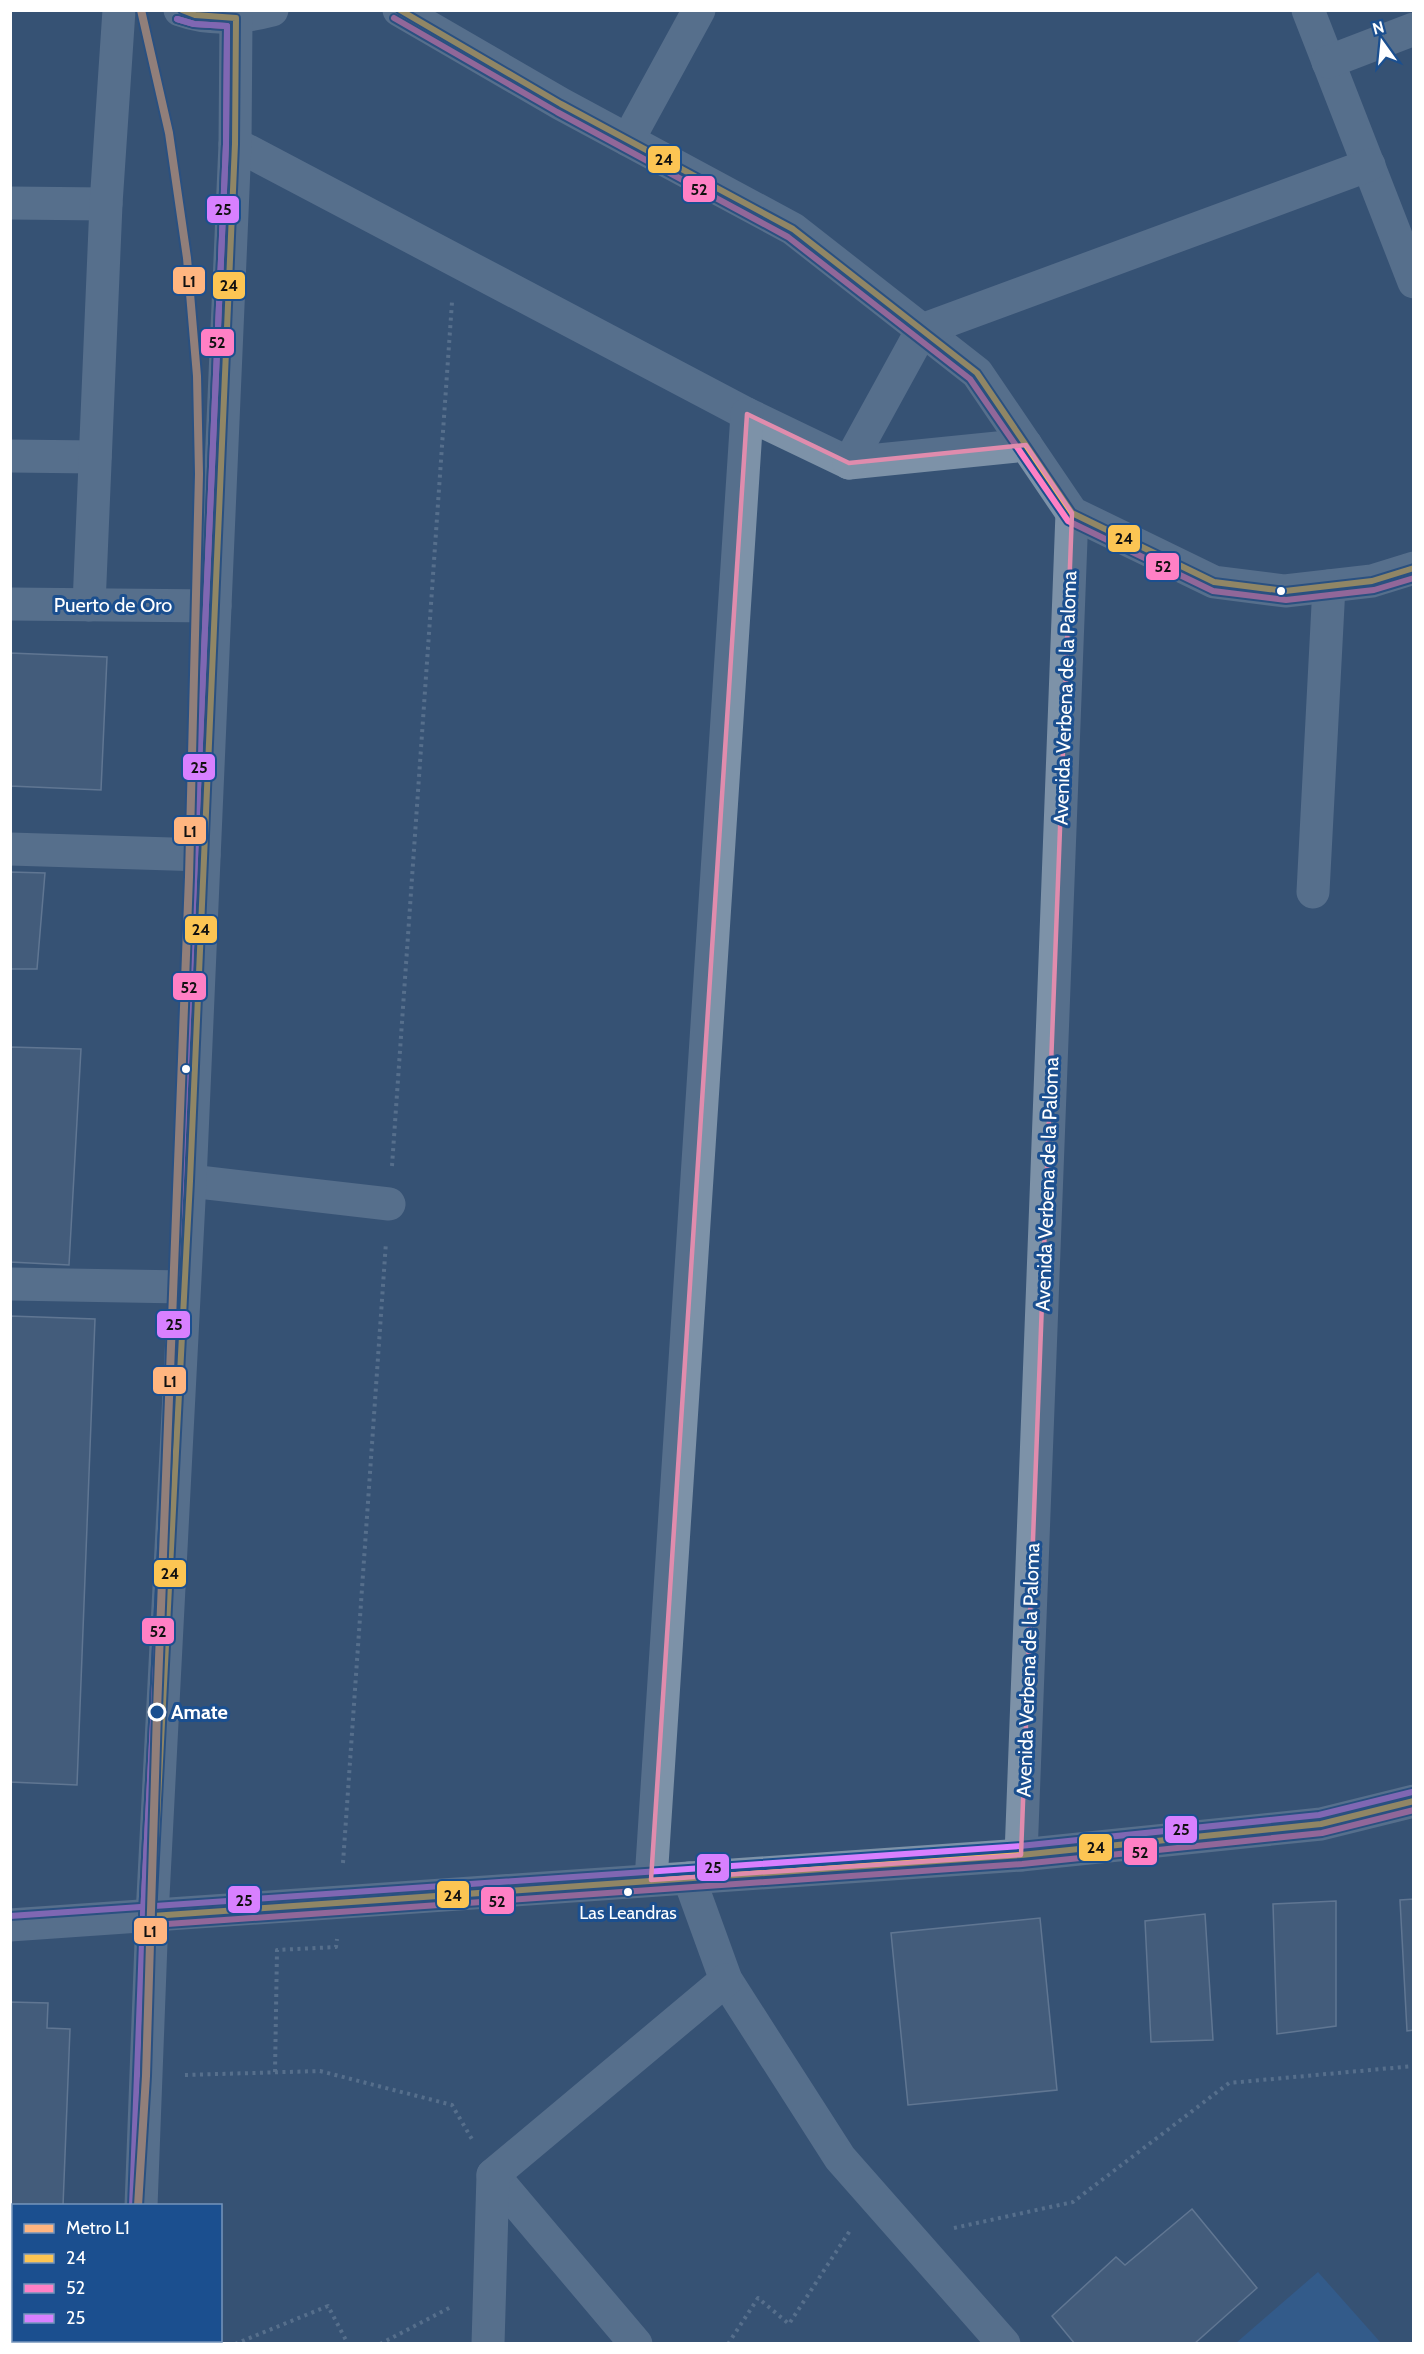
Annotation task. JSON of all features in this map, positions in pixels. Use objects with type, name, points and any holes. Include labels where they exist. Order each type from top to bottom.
[{"type":"street","points":[[89,604],[106,204],[119,10]]},
{"type":"street","points":[[180,10],[195,15],[236,18],[272,10]]},
{"type":"street","points":[[399,10],[561,104],[793,229],[977,373],[1072,513],[1214,582],[1285,591],[1372,581],[1413,568]]},
{"type":"street","points":[[628,140],[699,10]]},
{"type":"street","points":[[1308,10],[1413,282]]},
{"type":"street","points":[[141,2204],[152,1916],[190,1181],[215,606],[235,144],[236,18]]},
{"type":"street","points":[[1328,62],[1413,29]]},
{"type":"street","points":[[235,144],[747,414],[849,463],[1026,445]]},
{"type":"street","points":[[849,463],[922,330],[1369,165]]},
{"type":"street","points":[[10,203],[106,204]]},
{"type":"street","points":[[651,1880],[747,414]]},
{"type":"street","points":[[10,456],[95,458]]},
{"type":"street","name":"Avenida Verbena de la Paloma","points":[[1021,1856],[1072,513]]},
{"type":"street","points":[[1313,892],[1329,586]]},
{"type":"street","name":"Puerto de Oro","points":[[10,604],[215,606]]},
{"type":"street","points":[[10,849],[204,855]]},
{"type":"street","points":[[190,1181],[389,1204]]},
{"type":"street","points":[[10,1284],[184,1287]]},
{"type":"street","points":[[10,1925],[1021,1856],[1321,1824],[1413,1801]]},
{"type":"street","points":[[689,1878],[726,1980],[840,2158],[1004,2343]]},
{"type":"street","points":[[488,2343],[493,2175],[726,1980]]},
{"type":"street","points":[[493,2175],[636,2343]]},
{"type":"path","points":[[274,2072],[277,1950],[336,1947],[455,260]]},
{"type":"path","points":[[910,2237],[1073,2202],[1229,2083],[1413,2066]]},
{"type":"path","points":[[146,2076],[320,2071],[452,2105],[493,2175]]},
{"type":"path","points":[[728,2343],[758,2298],[789,2324],[873,2196]]},
{"type":"path","points":[[380,2343],[489,2288]]},
{"type":"path","points":[[235,2343],[328,2306],[348,2343]]},
{"type":"highlighted area","points":[[747,414],[849,463],[1026,445],[1072,513],[1021,1855],[651,1880]]},
{"type":"shaded area","points":[[1318,2272],[1381,2343],[1236,2343]]},
{"type":"building","points":[[10,653],[107,657],[101,790],[10,786]]},
{"type":"building","points":[[10,872],[45,873],[37,969],[10,969]]},
{"type":"building","points":[[10,1047],[81,1049],[69,1265],[10,1262]]},
{"type":"building","points":[[10,1316],[95,1319],[77,1785],[10,1782]]},
{"type":"building","points":[[1414,1899],[1414,2030],[1407,2031],[1400,1900]]},
{"type":"building","points":[[1336,1901],[1336,2026],[1277,2034],[1273,1904]]},
{"type":"building","points":[[1205,1914],[1213,2040],[1151,2042],[1145,1921]]},
{"type":"building","points":[[1040,1918],[1057,2090],[908,2105],[891,1933]]},
{"type":"building","points":[[10,2002],[48,2003],[47,2028],[70,2029],[63,2204],[12,2204],[12,2342],[57,2342],[57,2344],[10,2344]]},
{"type":"building","points":[[1192,2209],[1257,2288],[1194,2344],[1075,2344],[1052,2316],[1116,2257],[1125,2265]]},
{"type":"metro line","name":"L1","points":[[138,2204],[146,2076],[157,1711],[189,877],[199,474],[197,376],[187,258],[169,133],[141,10]]},
{"type":"transit line","name":"24","points":[[182,10],[195,15],[236,18],[235,144],[190,1181],[152,1916],[1021,1855],[1321,1824],[1414,1801]]},
{"type":"transit line","name":"24","points":[[400,10],[561,104],[793,229],[977,373],[1072,513],[1214,582],[1285,591],[1372,581],[1414,568]]},
{"type":"transit line","name":"52","points":[[394,18],[557,112],[788,237],[970,379],[1068,521],[1213,591],[1286,600],[1374,590],[1414,578]]},
{"type":"transit line","name":"52","points":[[177,19],[194,24],[227,26],[226,144],[181,1181],[143,1916],[145,1921],[153,1925],[1022,1864],[1322,1833],[1414,1810]]},
{"type":"transit line","name":"25","points":[[132,2204],[143,1916],[181,1181],[226,144],[227,26],[194,24],[177,19]]},
{"type":"transit line","name":"25","points":[[10,1916],[1020,1846],[1319,1815],[1412,1792]]},
{"type":"place","name":"Amate","points":[[157,1712]]},
{"type":"place","name":"Las Leandras","points":[[628,1892]]}]
